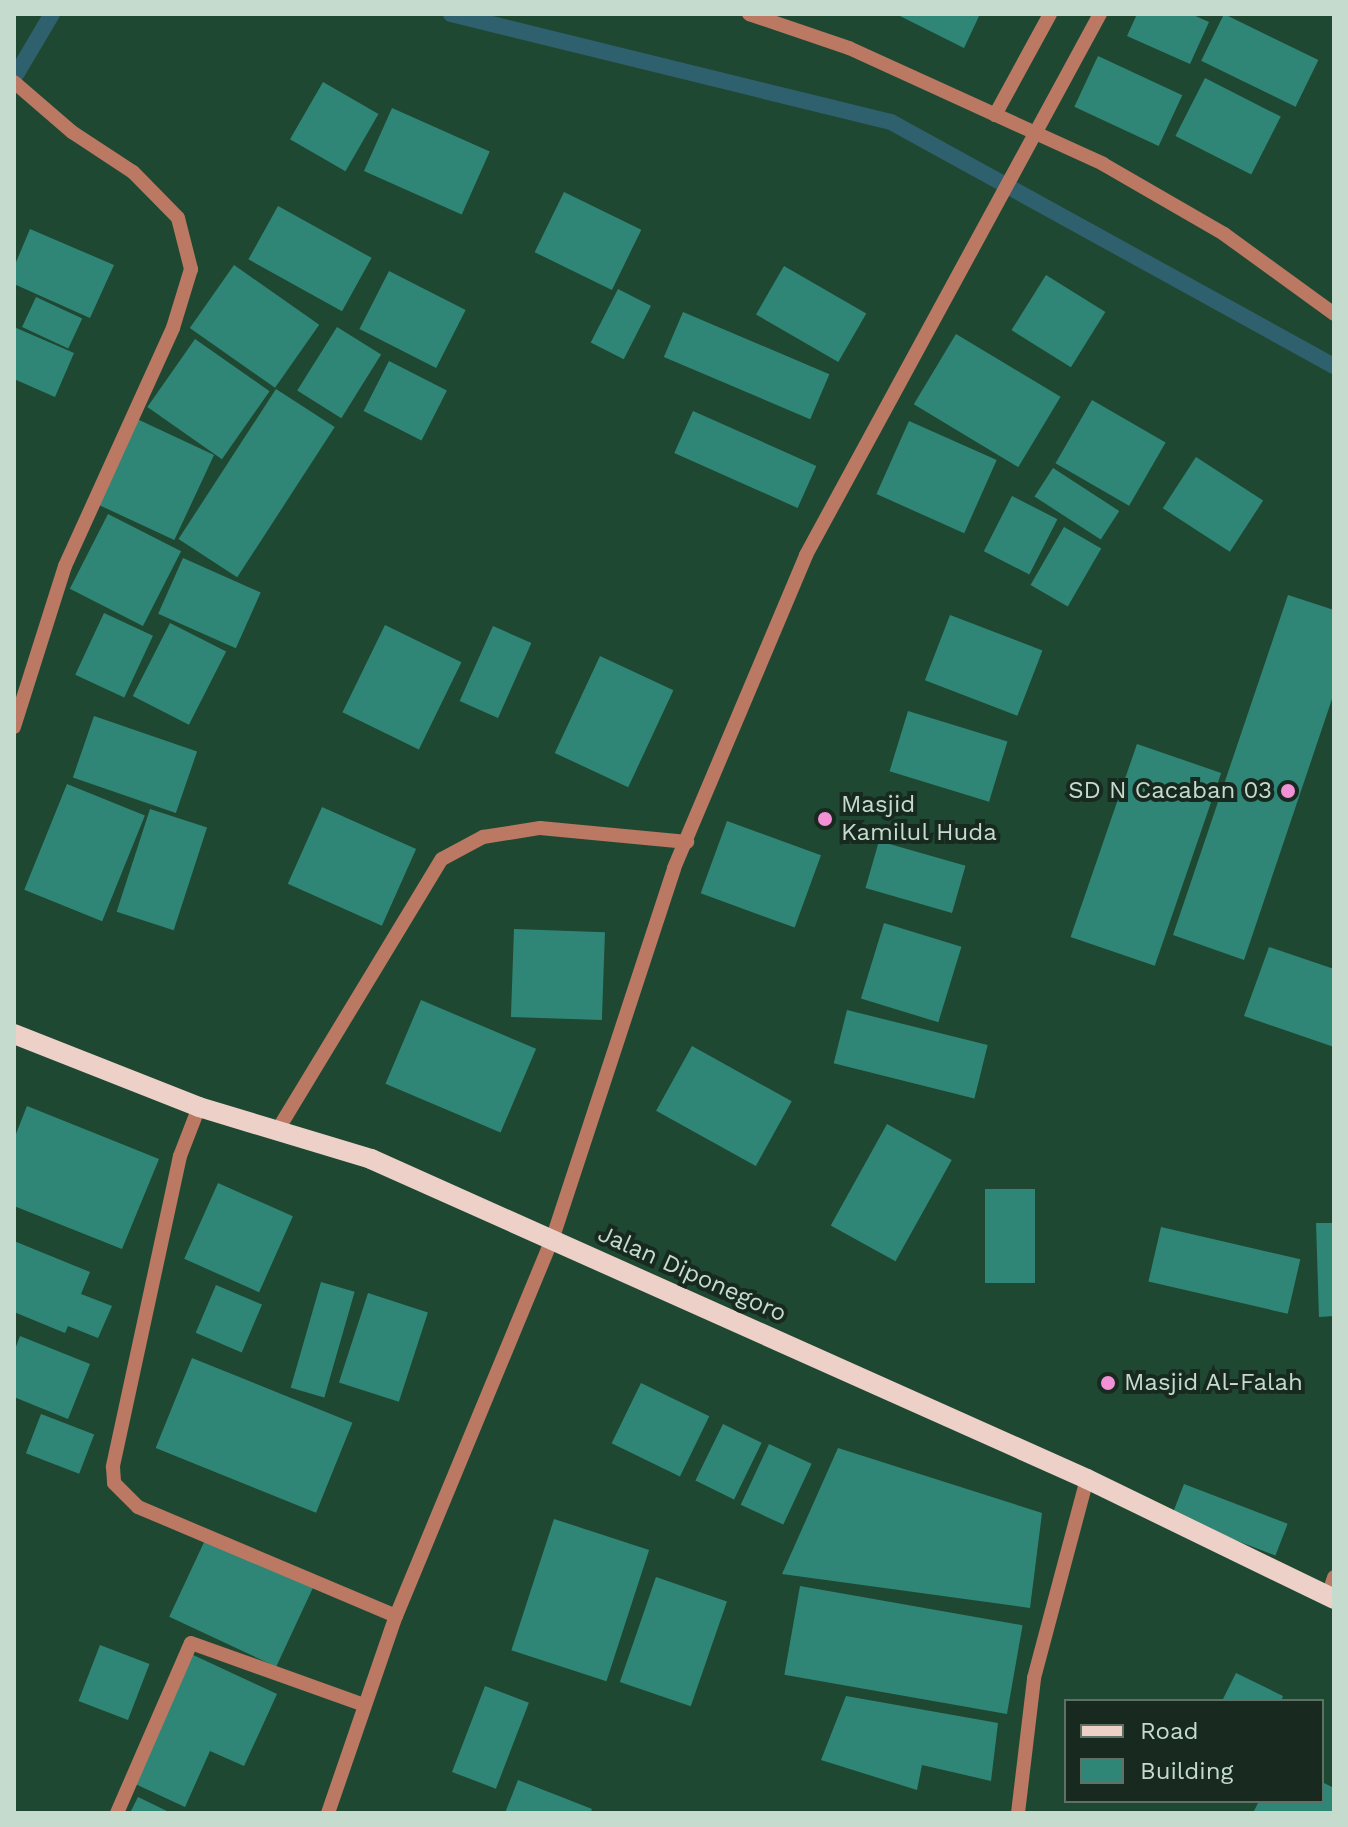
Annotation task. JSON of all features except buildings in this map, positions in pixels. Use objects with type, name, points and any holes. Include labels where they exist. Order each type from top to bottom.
[{"type":"main road","name":"Jalan Diponegoro","points":[[14,1035],[199,1107],[371,1159],[1332,1591]]},
{"type":"street","points":[[749,14],[849,48],[1157,192],[1334,314]]},
{"type":"street","points":[[995,115],[1050,14]]},
{"type":"street","points":[[328,1813],[396,1616],[552,1240],[674,868],[806,555],[992,220],[1100,14]]},
{"type":"street","points":[[14,82],[72,132],[133,172],[178,218],[191,269],[173,328],[65,566],[14,727]]},
{"type":"street","points":[[277,1131],[442,859],[483,837],[540,828],[687,842]]},
{"type":"street","points":[[199,1107],[180,1156],[113,1467],[114,1483],[138,1507],[396,1616]]},
{"type":"street","points":[[1018,1813],[1034,1678],[1087,1479]]},
{"type":"street","points":[[117,1813],[191,1643],[364,1705]]},
{"type":"waterway","points":[[14,78],[52,14]]},
{"type":"waterway","points":[[451,14],[891,122],[1334,366]]},
{"type":"place","name":"SD N Cacaban 03","points":[[1288,791]]},
{"type":"place","name":"Masjid Kamilul Huda","points":[[825,819]]},
{"type":"place","name":"Masjid Al-Falah","points":[[1108,1383]]}]
